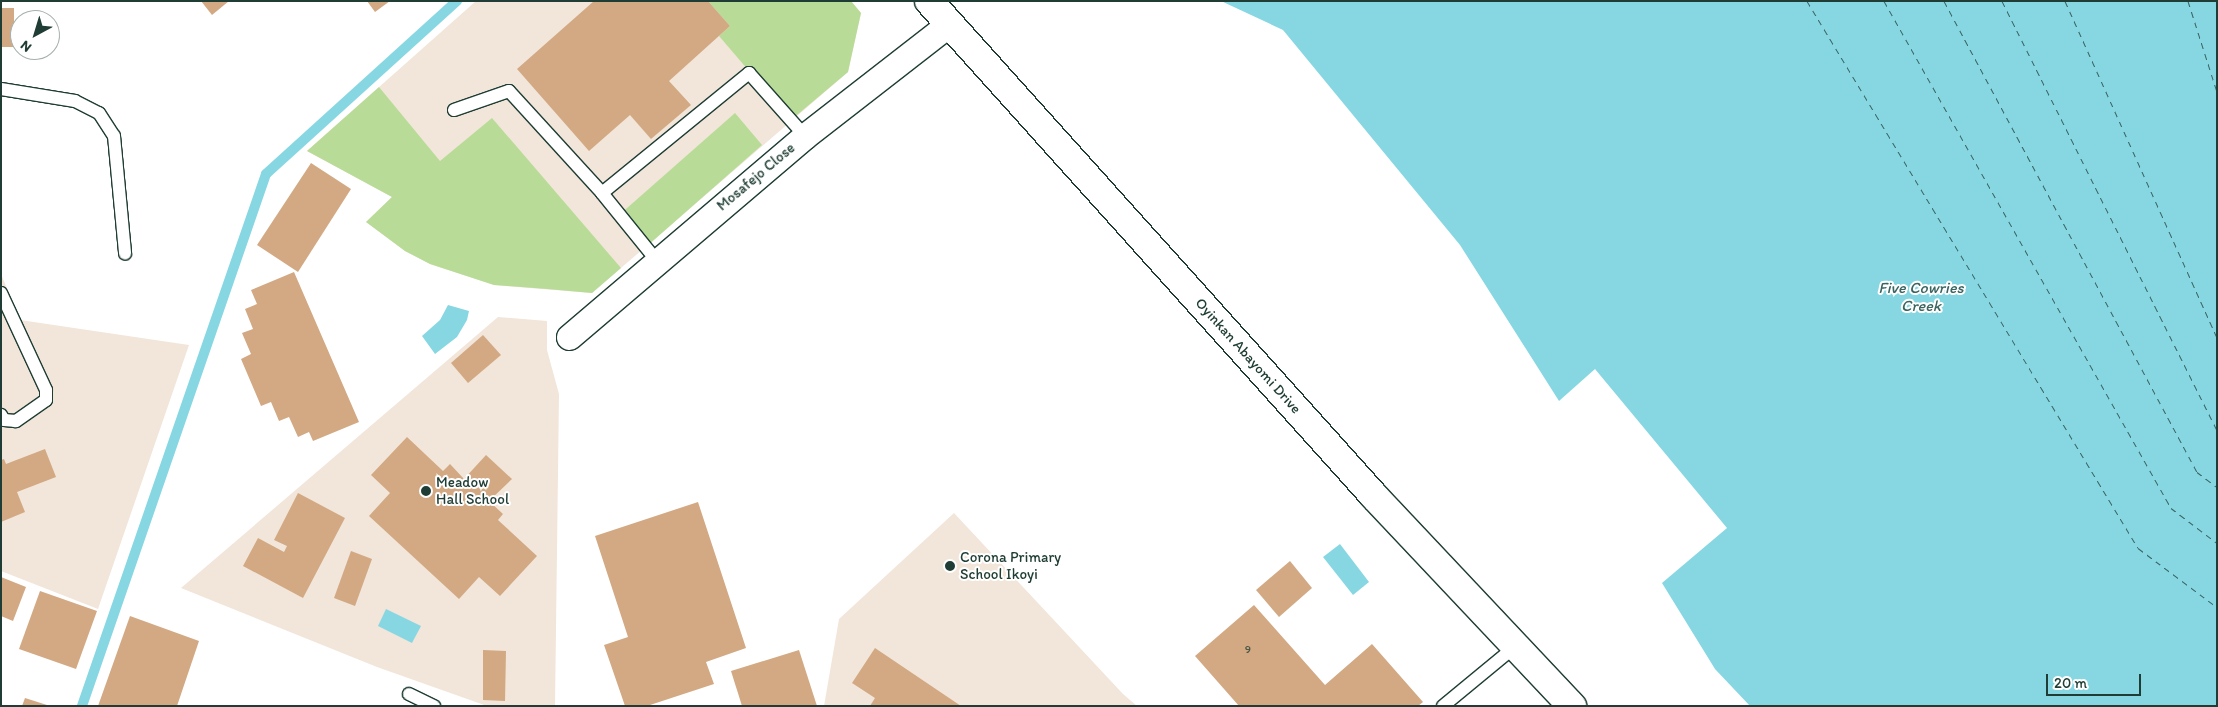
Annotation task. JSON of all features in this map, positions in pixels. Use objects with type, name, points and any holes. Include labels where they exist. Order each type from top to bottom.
[{"type":"street","name":"Oyinkan Abayomi Drive","points":[[929,1],[1374,496],[1517,645],[1572,706]]},
{"type":"street","name":"Mosafejo Close","points":[[569,337],[805,136],[949,24]]},
{"type":"lane","points":[[602,193],[749,73],[805,136]]},
{"type":"lane","points":[[1,89],[75,101],[99,113],[114,136],[125,253]]},
{"type":"lane","points":[[454,110],[509,91],[602,193],[657,262]]},
{"type":"lane","points":[[1,293],[46,390],[46,400],[16,421],[4,420],[1,415]]},
{"type":"lane","points":[[1443,706],[1517,645]]},
{"type":"lane","points":[[409,694],[434,706]]},
{"type":"shaded area","points":[[476,1],[851,1],[861,13],[848,72],[592,293],[494,285],[430,264],[405,251],[366,222],[392,197],[307,151]]},
{"type":"shaded area","points":[[1,274],[20,320],[189,345],[98,609],[1,571]]},
{"type":"shaded area","name":"Meadow Hall School","points":[[498,317],[547,321],[547,350],[559,394],[555,706],[487,706],[377,667],[181,588]]},
{"type":"shaded area","name":"Corona Primary School Ikoyi","points":[[954,513],[1123,694],[1137,706],[824,706],[839,619]]},
{"type":"green space","points":[[708,1],[851,1],[861,13],[848,72],[791,120],[719,36],[730,26]]},
{"type":"green space","points":[[379,87],[440,161],[492,118],[621,268],[592,293],[494,285],[430,264],[405,251],[366,222],[392,197],[307,151]]},
{"type":"green space","points":[[735,113],[762,145],[646,247],[618,216]]},
{"type":"water","name":"Five Cowries Creek","points":[[1221,1],[2217,1],[2217,706],[1750,706],[1715,669],[1662,583],[1727,528],[1595,369],[1559,401],[1460,245],[1283,30]]},
{"type":"water","points":[[448,305],[469,311],[467,320],[457,337],[435,354],[422,336],[440,320]]},
{"type":"water","points":[[1340,544],[1369,582],[1353,595],[1323,557]]},
{"type":"water","points":[[386,609],[421,626],[412,643],[378,626]]},
{"type":"building","points":[[201,1],[229,1],[212,15]]},
{"type":"building","points":[[367,1],[390,1],[375,12]]},
{"type":"building","points":[[594,1],[708,1],[730,26],[669,81],[691,105],[651,139],[630,115],[589,151],[517,69]]},
{"type":"building","points":[[1,8],[14,8],[14,10],[10,10],[10,47],[1,47]]},
{"type":"building","points":[[311,163],[351,189],[298,272],[257,245]]},
{"type":"building","points":[[294,272],[359,422],[313,441],[309,432],[298,437],[289,417],[279,421],[271,402],[261,406],[241,359],[251,354],[242,333],[253,329],[245,309],[257,304],[251,290]]},
{"type":"building","points":[[483,335],[501,355],[468,383],[451,363]]},
{"type":"building","points":[[407,437],[443,471],[450,464],[464,479],[486,455],[512,479],[489,501],[503,514],[498,520],[537,556],[500,596],[479,577],[459,599],[369,516],[390,493],[371,475]]},
{"type":"building","points":[[45,449],[56,477],[17,492],[25,512],[1,522],[1,460],[4,459],[6,464]]},
{"type":"building","points":[[298,493],[345,518],[303,598],[243,566],[258,538],[284,552],[287,546],[274,540]]},
{"type":"building","points":[[698,502],[746,648],[706,662],[714,684],[647,706],[625,706],[604,645],[628,637],[595,536]]},
{"type":"building","points":[[351,551],[372,559],[355,606],[334,598]]},
{"type":"building","points":[[1290,561],[1312,588],[1279,617],[1256,590]]},
{"type":"building","points":[[1,577],[26,587],[13,621],[1,616]]},
{"type":"building","points":[[40,591],[97,611],[76,669],[19,649]]},
{"type":"building","points":[[1254,605],[1325,685],[1372,644],[1423,702],[1418,706],[1239,706],[1195,656]]},
{"type":"building","points":[[130,616],[199,641],[177,706],[98,706]]},
{"type":"building","points":[[875,648],[961,706],[870,706],[875,698],[852,683]]},
{"type":"building","points":[[483,650],[506,651],[505,701],[483,700]]},
{"type":"building","points":[[799,650],[817,706],[742,706],[731,671]]},
{"type":"building","points":[[25,698],[47,705],[47,706],[22,706]]},
{"type":"waterway","points":[[82,706],[266,174],[457,1]]},
{"type":"ferry route","points":[[1807,1],[2138,548],[2217,607]]},
{"type":"ferry route","points":[[1884,1],[2171,508],[2217,543]]},
{"type":"ferry route","points":[[1944,1],[2197,472],[2217,487]]},
{"type":"ferry route","points":[[2002,1],[2217,431]]},
{"type":"ferry route","points":[[2065,1],[2217,337]]},
{"type":"ferry route","points":[[2188,1],[2217,92]]},
{"type":"place","name":"Meadow Hall School","points":[[426,491]]},
{"type":"place","name":"Corona Primary School Ikoyi","points":[[950,566]]}]
